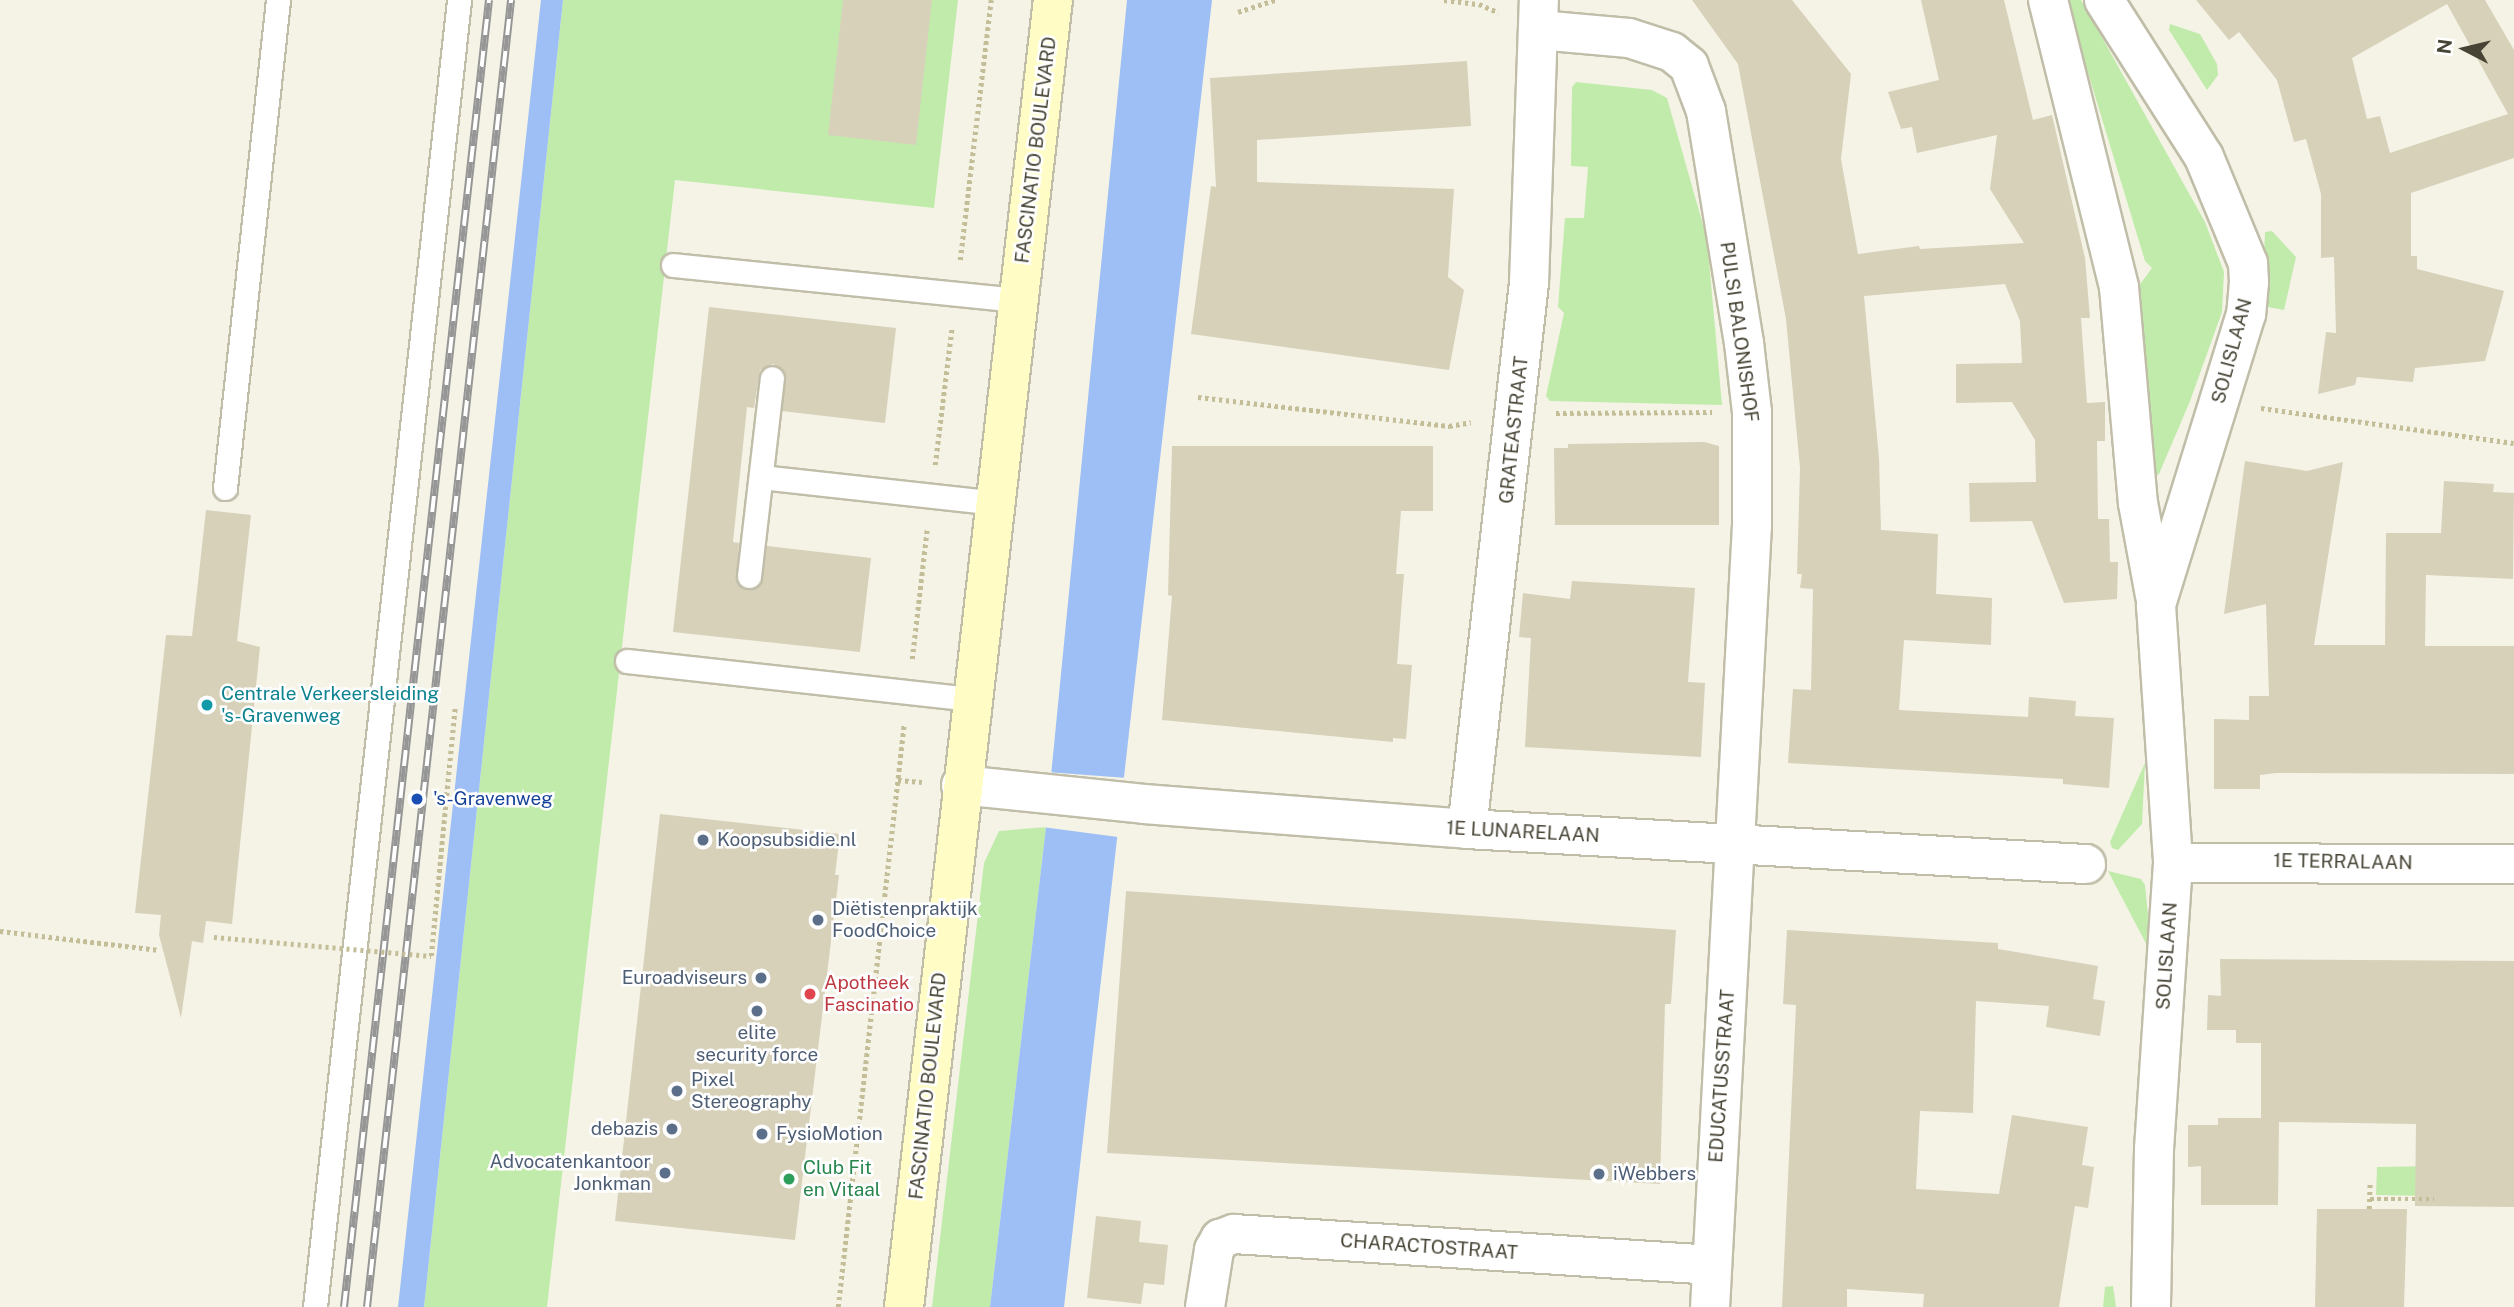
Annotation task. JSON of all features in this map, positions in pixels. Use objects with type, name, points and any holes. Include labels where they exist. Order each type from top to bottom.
[{"type":"street","name":"FASCINATIO BOULEVARD","points":[[904,1307],[961,785],[1053,0]]},
{"type":"street","name":"SOLISLAAN","points":[[2048,0],[2119,287],[2138,503],[2156,604],[2173,863],[2154,1149],[2151,1307]]},
{"type":"street","name":"SOLISLAAN","points":[[2104,0],[2204,157],[2248,263],[2246,314],[2156,604]]},
{"type":"street","name":"GRATEASTRAAT","points":[[1467,829],[1529,283],[1539,15]]},
{"type":"street","name":"PULSI BALONISHOF","points":[[1539,15],[1672,52],[1689,66],[1706,111],[1752,412],[1752,526],[1735,844]]},
{"type":"street","name":"1E LUNARELAAN","points":[[961,785],[1144,804],[1467,829],[2086,864]]},
{"type":"street","name":"EDUCATUSSTRAAT","points":[[1710,1307],[1710,1265],[1735,844]]},
{"type":"street","name":"1E TERRALAAN","points":[[2173,863],[2514,864]]},
{"type":"street","name":"CHARACTOSTRAAT","points":[[1205,1307],[1214,1250],[1220,1239],[1234,1234],[1710,1265]]},
{"type":"lane","points":[[225,488],[278,0]]},
{"type":"lane","points":[[315,1307],[459,0]]},
{"type":"lane","points":[[673,265],[1018,300]]},
{"type":"lane","points":[[750,576],[772,378]]},
{"type":"lane","points":[[761,477],[995,503]]},
{"type":"lane","points":[[627,661],[972,699]]},
{"type":"path","points":[[838,1307],[991,0]]},
{"type":"path","points":[[1238,12],[1275,0]]},
{"type":"path","points":[[1444,0],[1539,15]]},
{"type":"path","points":[[2219,402],[2514,443]]},
{"type":"path","points":[[214,937],[431,956],[456,708]]},
{"type":"path","points":[[0,931],[159,950]]},
{"type":"path","points":[[2369,1209],[2370,1184]]},
{"type":"path","points":[[2370,1199],[2434,1199]]},
{"type":"green space","points":[[563,0],[958,0],[934,208],[675,180],[547,1307],[424,1307]]},
{"type":"green space","points":[[2066,0],[2081,0],[2205,222],[2224,272],[2222,312],[2190,401],[2159,474],[2152,478],[2137,301],[2138,287],[2152,268],[2145,261]]},
{"type":"green space","points":[[2170,24],[2200,34],[2217,64],[2218,75],[2207,90],[2169,30]]},
{"type":"green space","points":[[1576,82],[1652,90],[1667,98],[1707,239],[1722,405],[1550,401],[1546,396],[1564,313],[1558,307],[1565,218],[1584,218],[1588,167],[1571,166],[1572,87]]},
{"type":"green space","points":[[2272,231],[2296,257],[2284,310],[2262,306],[2265,232]]},
{"type":"green space","points":[[2145,763],[2142,824],[2118,850],[2112,848],[2110,842]]},
{"type":"green space","points":[[1046,827],[990,1307],[932,1307],[984,863],[999,831]]},
{"type":"green space","points":[[2108,871],[2141,879],[2145,885],[2152,955]]},
{"type":"green space","points":[[2433,1166],[2432,1196],[2376,1195],[2377,1167]]},
{"type":"green space","points":[[2113,1286],[2116,1307],[2103,1307],[2105,1287]]},
{"type":"water","points":[[541,0],[563,0],[424,1307],[398,1307]]},
{"type":"water","points":[[1127,0],[1212,0],[1064,1307],[990,1307],[1046,827]]},
{"type":"pier","points":[[1047,772],[1127,778],[1118,837],[1042,827]]},
{"type":"building","points":[[843,0],[932,0],[916,145],[828,135]]},
{"type":"building","points":[[1692,0],[1792,0],[1851,74],[1841,159],[1858,254],[1919,246],[1920,249],[2024,243],[1990,189],[1997,135],[1917,153],[1912,127],[1901,129],[1888,92],[1939,80],[1921,0],[2004,0],[2033,120],[2052,115],[2085,258],[2090,318],[2081,318],[2087,403],[2105,402],[2105,441],[2097,441],[2098,519],[2109,519],[2110,562],[2118,562],[2117,599],[2064,603],[2032,521],[1970,522],[1969,483],[2036,482],[2035,440],[2012,402],[1956,403],[1956,364],[2022,363],[2020,321],[2005,284],[1864,296],[1879,458],[1881,530],[1938,534],[1936,594],[1992,598],[1991,645],[1904,640],[1899,710],[2028,717],[2029,697],[2076,701],[2075,716],[2114,718],[2109,788],[2063,784],[2063,779],[1788,763],[1793,689],[1811,690],[1813,589],[1800,588],[1802,574],[1797,574],[1800,468],[1786,319],[1738,64]]},
{"type":"building","points":[[2196,0],[2485,0],[2514,50],[2514,158],[2411,193],[2411,256],[2417,256],[2417,269],[2504,291],[2485,361],[2415,368],[2413,382],[2357,377],[2355,385],[2318,394],[2326,332],[2336,333],[2334,257],[2321,258],[2321,194],[2306,139],[2294,142],[2277,80],[2239,32],[2229,40]],"holes":[[[2447,4],[2508,114],[2390,153],[2380,116],[2367,119],[2352,58]]]},
{"type":"building","points":[[1467,61],[1471,126],[1257,140],[1257,182],[1454,189],[1448,277],[1464,290],[1449,370],[1191,334],[1211,186],[1216,187],[1210,78]]},
{"type":"building","points":[[709,307],[896,328],[885,423],[782,411],[785,373],[773,364],[760,370],[754,408],[747,407],[733,542],[739,543],[737,582],[748,590],[760,585],[767,546],[871,558],[860,652],[673,632]]},
{"type":"building","points":[[1704,442],[1719,446],[1719,525],[1555,525],[1554,448],[1568,448],[1568,444]]},
{"type":"building","points":[[1172,446],[1433,446],[1433,511],[1401,511],[1396,574],[1404,574],[1397,664],[1412,665],[1406,739],[1393,738],[1393,742],[1162,720],[1172,596],[1168,595]]},
{"type":"building","points":[[2245,461],[2307,471],[2343,462],[2314,645],[2385,645],[2386,533],[2441,533],[2444,481],[2494,484],[2493,492],[2514,493],[2513,579],[2426,575],[2425,646],[2514,646],[2514,774],[2276,773],[2260,775],[2260,789],[2214,789],[2214,719],[2249,720],[2249,696],[2269,696],[2266,604],[2224,614]]},
{"type":"building","name":"Centrale Verkeersleiding 's-Gravenweg","points":[[206,510],[251,515],[237,641],[260,647],[232,924],[206,921],[203,943],[192,941],[181,1018],[159,935],[161,915],[135,913],[166,635],[192,636]]},
{"type":"building","points":[[1572,581],[1695,588],[1688,682],[1705,683],[1701,757],[1525,747],[1531,638],[1519,637],[1523,593],[1570,599]]},
{"type":"building","points":[[660,814],[840,834],[835,875],[839,875],[795,1240],[615,1221]]},
{"type":"building","points":[[1126,891],[1676,930],[1671,1004],[1665,1004],[1660,1184],[1107,1153]]},
{"type":"building","points":[[1787,930],[1998,943],[1998,949],[2098,966],[2093,999],[2105,1001],[2100,1036],[2046,1027],[2049,1006],[1976,1001],[1973,1113],[1920,1111],[1916,1189],[1999,1194],[2012,1115],[2088,1127],[2082,1165],[2094,1167],[2088,1208],[2075,1206],[2059,1307],[1923,1307],[1924,1294],[1847,1289],[1847,1307],[1782,1307],[1796,1005],[1783,1004]]},
{"type":"building","points":[[2220,959],[2514,961],[2514,1207],[2415,1206],[2416,1124],[2279,1122],[2278,1205],[2201,1205],[2201,1166],[2188,1167],[2188,1125],[2218,1125],[2218,1118],[2261,1118],[2261,1043],[2236,1043],[2236,1030],[2207,1030],[2208,995],[2221,996]]},
{"type":"building","points":[[2317,1209],[2407,1209],[2404,1307],[2315,1307]]},
{"type":"building","points":[[1096,1216],[1141,1221],[1139,1242],[1168,1245],[1164,1285],[1144,1283],[1141,1304],[1087,1298]]},
{"type":"railway","points":[[344,1307],[489,0]]},
{"type":"railway","points":[[367,1307],[511,0]]},
{"type":"place","name":"Centrale Verkeersleiding 's-Gravenweg","points":[[207,705]]},
{"type":"place","name":"'s-Gravenweg","points":[[417,799]]},
{"type":"place","name":"Koopsubsidie.nl","points":[[703,840]]},
{"type":"place","name":"Diëtistenpraktijk FoodChoice","points":[[818,920]]},
{"type":"place","name":"Euroadviseurs","points":[[761,978]]},
{"type":"place","name":"Apotheek Fascinatio","points":[[810,994]]},
{"type":"place","name":"elite security force","points":[[757,1011]]},
{"type":"place","name":"Pixel Stereography","points":[[677,1091]]},
{"type":"place","name":"debazis","points":[[672,1129]]},
{"type":"place","name":"FysioMotion","points":[[762,1134]]},
{"type":"place","name":"Advocatenkantoor Jonkman","points":[[665,1173]]},
{"type":"place","name":"iWebbers","points":[[1599,1174]]},
{"type":"place","name":"Club Fit en Vitaal","points":[[789,1179]]}]
